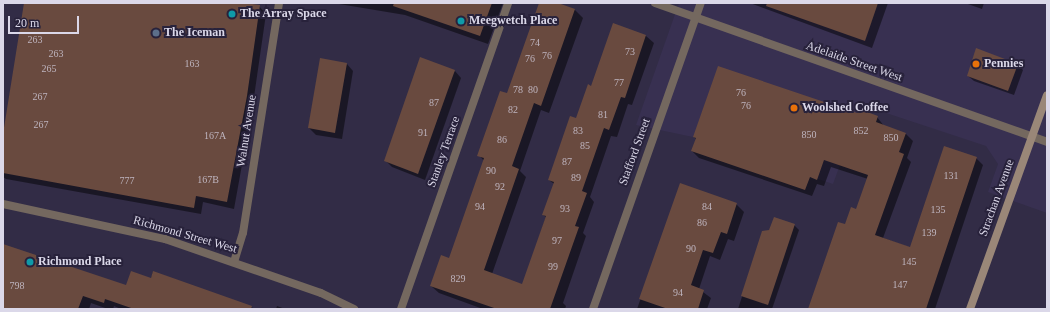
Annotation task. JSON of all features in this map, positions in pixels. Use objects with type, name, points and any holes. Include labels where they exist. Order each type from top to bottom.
[{"type":"street","name":"Walnut Avenue","points":[[234,262],[243,233],[280,3]]},
{"type":"street","name":"Stanley Terrace","points":[[401,309],[508,3]]},
{"type":"street","name":"Adelaide Street West","points":[[655,3],[1032,138],[1047,142]]},
{"type":"street","name":"Stafford Street","points":[[592,309],[701,3]]},
{"type":"street","name":"Strachan Avenue","points":[[970,309],[1047,95]]},
{"type":"street","name":"Richmond Street West","points":[[3,204],[165,239],[321,293],[354,309]]},
{"type":"shaded area","points":[[679,3],[1047,3],[1047,213],[988,192],[998,164],[986,146],[862,105],[833,184],[693,137],[636,125]]},
{"type":"building","points":[[24,3],[245,3],[260,5],[247,96],[227,202],[196,196],[194,208],[3,173],[3,134]]},
{"type":"building","name":"Meegwetch Place","points":[[394,3],[492,3],[480,36],[393,6]]},
{"type":"building","points":[[539,3],[558,3],[575,9],[541,106],[534,103],[512,166],[519,169],[484,270],[522,284],[546,216],[542,215],[554,182],[548,180],[570,116],[576,118],[588,84],[591,86],[613,23],[646,35],[625,98],[621,97],[609,130],[604,128],[582,191],[587,193],[575,226],[579,227],[550,309],[497,309],[430,286],[441,255],[449,258],[484,158],[477,156],[500,91],[507,93]]},
{"type":"building","points":[[767,3],[878,3],[865,41],[766,6]]},
{"type":"building","points":[[976,48],[1018,64],[1008,91],[967,76]]},
{"type":"building","points":[[420,57],[455,70],[418,174],[384,161]]},
{"type":"building","points":[[320,58],[347,63],[335,133],[308,128]]},
{"type":"building","points":[[718,66],[857,113],[859,109],[878,116],[876,122],[906,133],[899,152],[904,154],[875,235],[910,247],[944,146],[977,157],[926,309],[808,309],[838,222],[845,224],[851,207],[856,209],[868,175],[824,160],[817,180],[810,177],[805,190],[691,151],[696,138],[693,137]]},
{"type":"building","points":[[680,183],[737,203],[727,234],[721,232],[713,253],[703,250],[691,285],[704,290],[698,309],[668,309],[639,299]]},
{"type":"building","points":[[774,217],[795,224],[768,305],[741,296],[762,231],[769,230]]},
{"type":"building","points":[[3,244],[126,285],[131,271],[151,278],[153,271],[252,306],[251,309],[134,309],[105,299],[104,303],[83,296],[78,309],[3,309]]},
{"type":"place","name":"The Array Space","points":[[232,14]]},
{"type":"place","name":"Meegwetch Place","points":[[461,21]]},
{"type":"place","name":"The Iceman","points":[[156,33]]},
{"type":"place","name":"Pennies","points":[[976,64]]},
{"type":"place","name":"Woolshed Coffee","points":[[794,108]]},
{"type":"place","name":"Richmond Place","points":[[30,262]]}]
